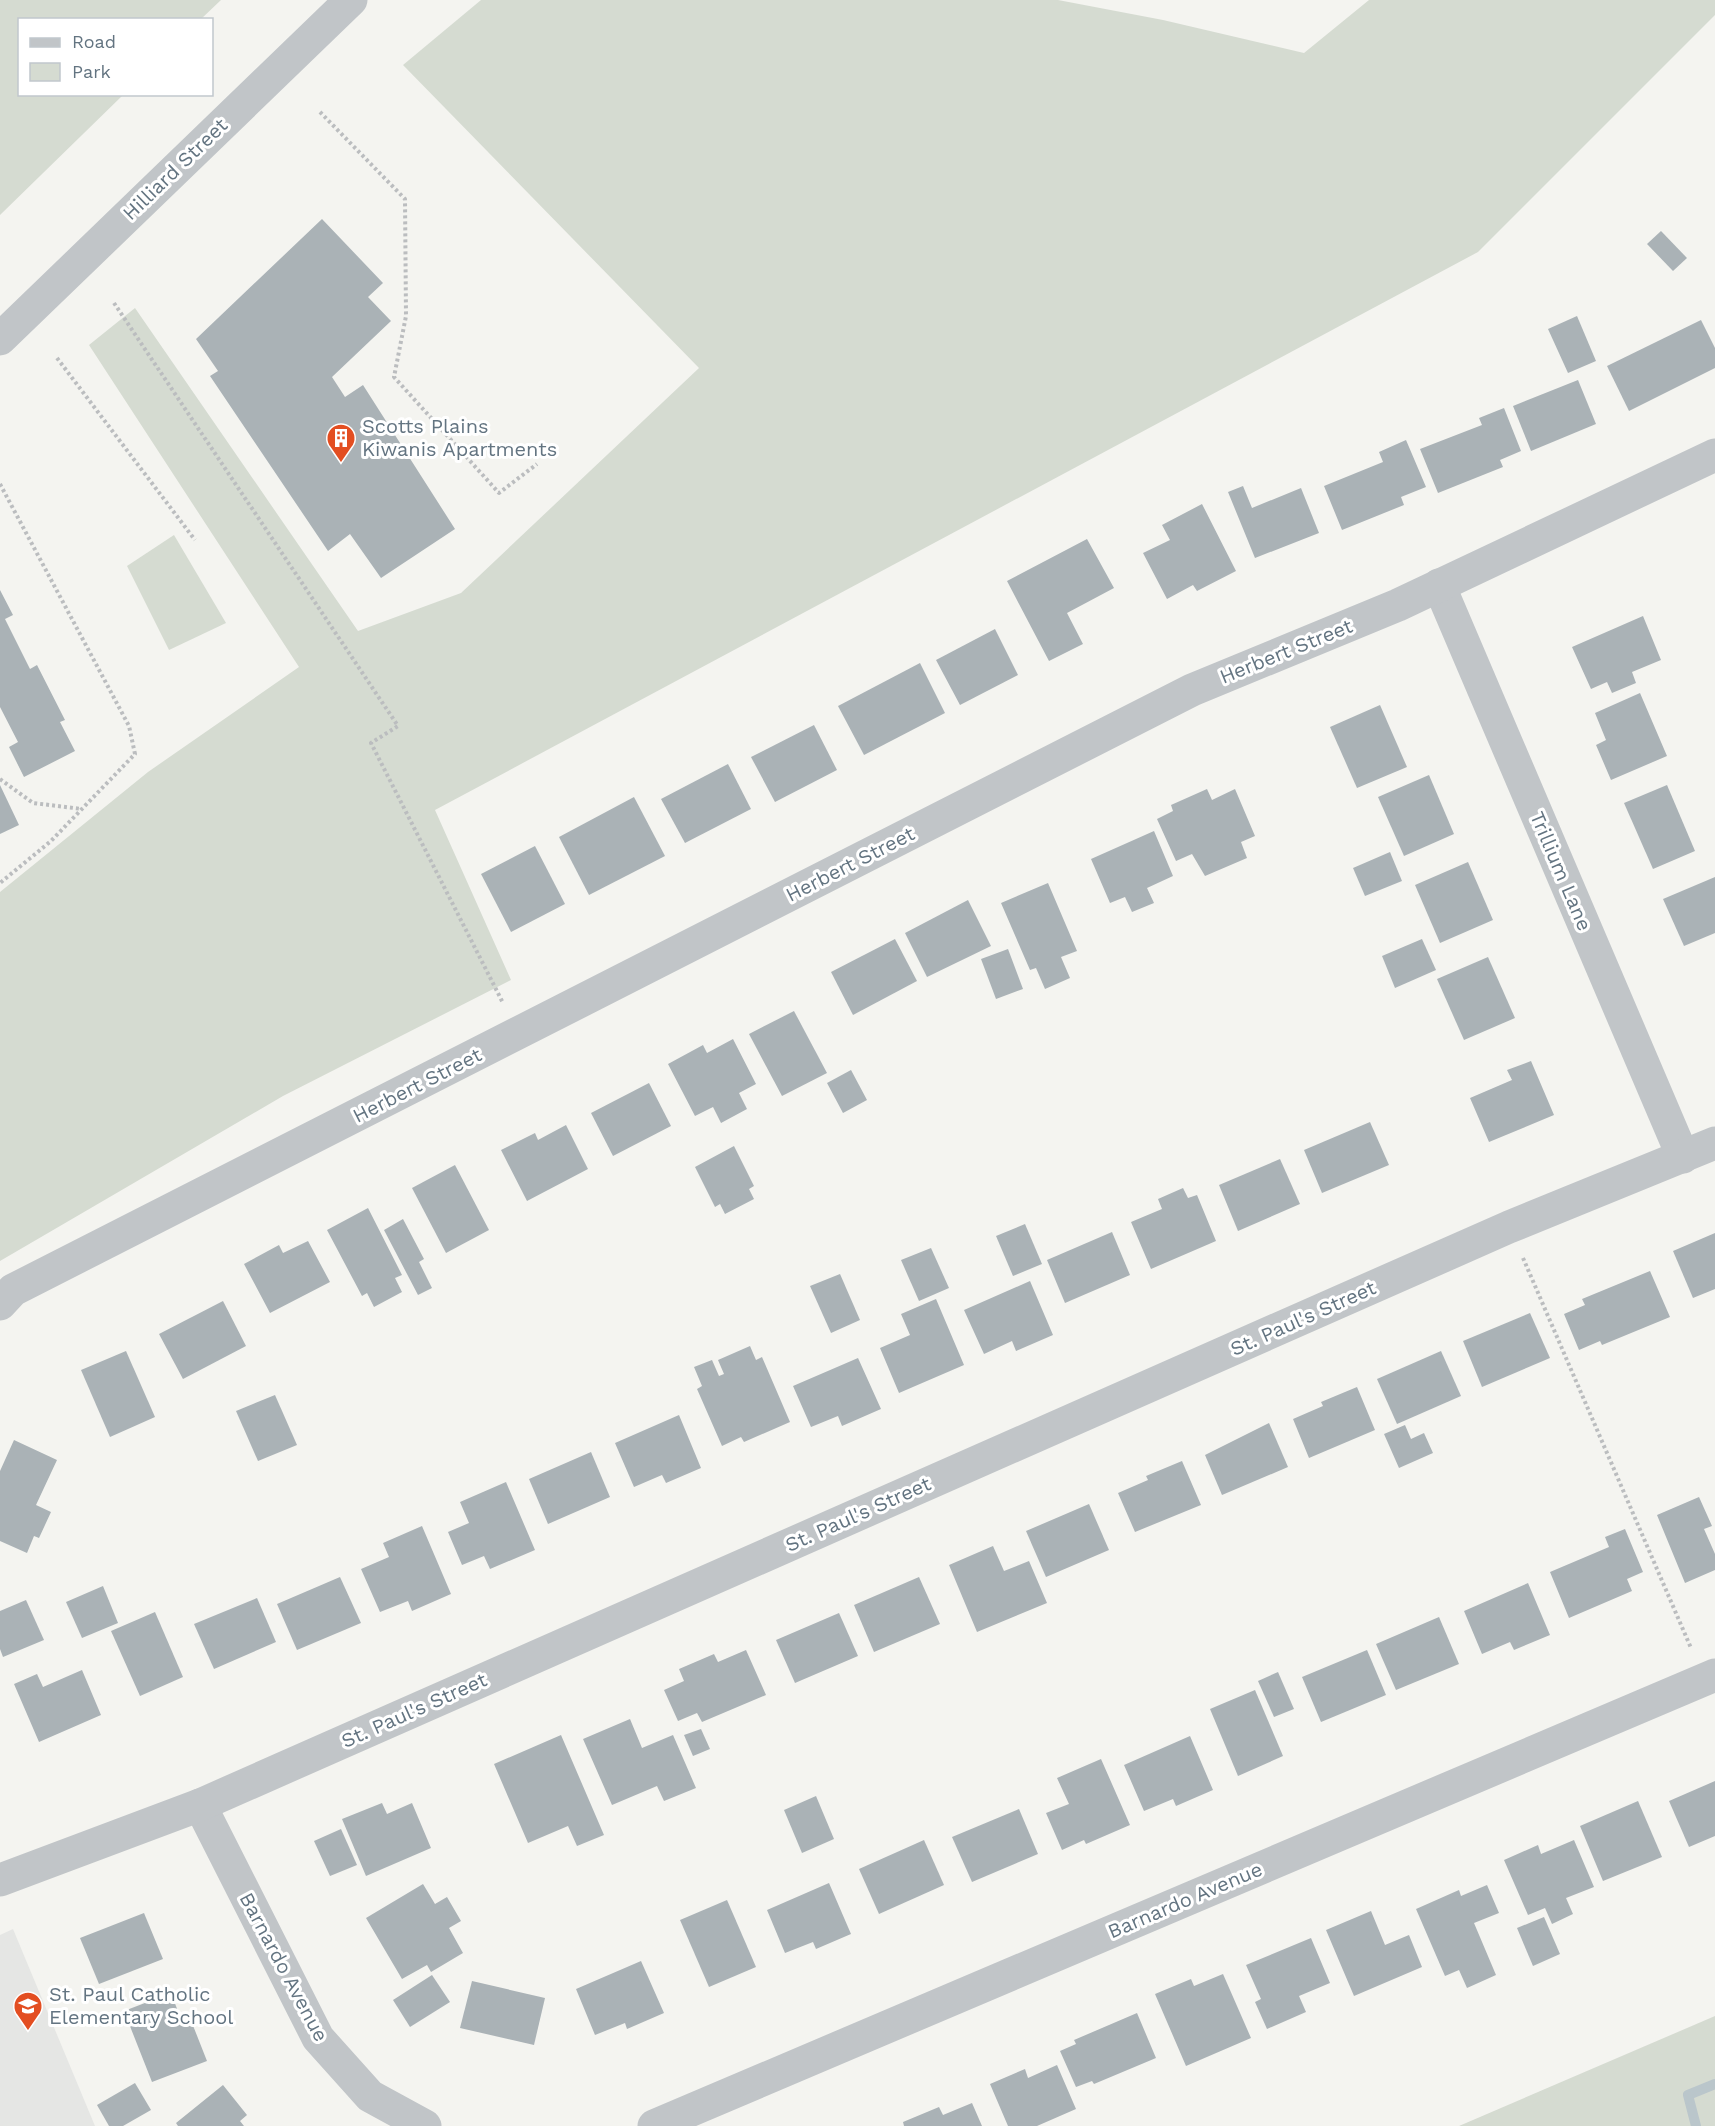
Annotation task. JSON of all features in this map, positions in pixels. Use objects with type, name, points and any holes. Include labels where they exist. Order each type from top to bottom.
[{"type":"street","name":"Hilliard Street","points":[[0,339],[351,0]]},
{"type":"street","name":"Herbert Street","points":[[0,1304],[13,1290],[1191,690],[1398,605],[1715,455]]},
{"type":"street","name":"Trillium Lane","points":[[1439,585],[1683,1157]]},
{"type":"street","name":"St. Paul's Street","points":[[0,1879],[200,1805],[1509,1227],[1715,1143]]},
{"type":"street","name":"Barnardo Avenue","points":[[654,2126],[1710,1677]]},
{"type":"street","name":"Barnardo Avenue","points":[[200,1805],[318,2038],[370,2096],[425,2126]]},
{"type":"path","points":[[320,112],[405,198],[406,316],[394,377],[500,493],[537,464]]},
{"type":"path","points":[[114,303],[398,726],[370,743],[518,1033]]},
{"type":"path","points":[[57,358],[195,540]]},
{"type":"path","points":[[0,484],[129,726],[135,754],[51,841],[0,883]]},
{"type":"path","points":[[0,779],[33,803],[82,809]]},
{"type":"path","points":[[1509,1227],[1710,1677]]},
{"type":"shaded area","name":"St. Paul Catholic Elementary School","points":[[13,1929],[95,2126],[0,2126],[0,1935]]},
{"type":"green space","points":[[0,0],[221,0],[202,18],[18,18],[18,96],[122,96],[0,215]]},
{"type":"green space","points":[[481,0],[1058,0],[1163,20],[1304,53],[1369,0],[1715,0],[1715,15],[1478,252],[435,810],[511,980],[283,1096],[0,1261],[0,892],[148,772],[299,667],[89,345],[135,308],[358,631],[461,593],[699,368],[403,65]]},
{"type":"green space","points":[[174,535],[226,623],[169,650],[127,566]]},
{"type":"green space","points":[[1715,2016],[1715,2126],[1459,2126]]},
{"type":"building","name":"Scotts Plains Kiwanis Apartments","points":[[322,219],[383,283],[368,297],[391,321],[332,377],[345,397],[363,385],[455,529],[381,578],[350,534],[328,551],[210,376],[218,371],[196,339]]},
{"type":"building","points":[[1661,231],[1687,258],[1673,271],[1647,244]]},
{"type":"building","points":[[1577,316],[1596,361],[1568,373],[1548,329]]},
{"type":"building","points":[[1701,320],[1715,348],[1715,368],[1629,411],[1607,366]]},
{"type":"building","points":[[1578,380],[1596,424],[1531,451],[1513,406]]},
{"type":"building","points":[[1504,408],[1521,451],[1500,460],[1503,467],[1438,493],[1420,449],[1482,425],[1479,418]]},
{"type":"building","points":[[1406,440],[1426,487],[1401,497],[1404,505],[1342,530],[1324,486],[1383,462],[1379,452]]},
{"type":"building","points":[[1243,486],[1252,508],[1301,488],[1319,533],[1255,558],[1228,492]]},
{"type":"building","points":[[1202,504],[1236,571],[1197,591],[1193,585],[1167,599],[1143,553],[1170,540],[1162,525]]},
{"type":"building","points":[[1087,539],[1114,588],[1067,613],[1083,644],[1049,661],[1007,581]]},
{"type":"building","points":[[0,590],[13,615],[5,619],[30,669],[37,665],[65,720],[60,722],[75,751],[24,777],[9,747],[18,742],[0,707]]},
{"type":"building","points":[[1643,616],[1661,660],[1632,672],[1636,683],[1612,693],[1607,682],[1591,689],[1572,647]]},
{"type":"building","points":[[995,629],[1018,675],[960,705],[936,660]]},
{"type":"building","points":[[920,663],[945,713],[864,755],[838,706]]},
{"type":"building","points":[[1640,693],[1667,756],[1611,780],[1596,745],[1606,740],[1595,713]]},
{"type":"building","points":[[1380,705],[1407,767],[1357,788],[1330,727]]},
{"type":"building","points":[[814,725],[837,770],[775,802],[751,757]]},
{"type":"building","points":[[728,764],[751,809],[685,843],[661,799]]},
{"type":"building","points":[[1429,775],[1454,834],[1404,856],[1378,797]]},
{"type":"building","points":[[0,785],[19,825],[0,834]]},
{"type":"building","points":[[1667,785],[1695,851],[1653,869],[1624,803]]},
{"type":"building","points":[[1207,789],[1212,800],[1235,789],[1255,836],[1241,842],[1247,858],[1205,876],[1192,854],[1176,861],[1157,819],[1173,811],[1171,805]]},
{"type":"building","points":[[634,797],[665,856],[589,895],[559,837]]},
{"type":"building","points":[[1154,831],[1173,876],[1147,888],[1154,903],[1132,912],[1125,897],[1110,903],[1091,859]]},
{"type":"building","points":[[535,846],[565,904],[511,932],[481,874]]},
{"type":"building","points":[[1390,852],[1402,881],[1365,896],[1353,868]]},
{"type":"building","points":[[1468,862],[1493,920],[1440,943],[1415,885]]},
{"type":"building","points":[[1715,877],[1715,933],[1684,946],[1663,899]]},
{"type":"building","points":[[1048,883],[1077,951],[1061,957],[1070,978],[1045,989],[1036,968],[1030,970],[1001,903]]},
{"type":"building","points":[[968,900],[991,946],[927,977],[905,933]]},
{"type":"building","points":[[895,939],[917,981],[853,1015],[831,972]]},
{"type":"building","points":[[1422,939],[1436,970],[1395,988],[1382,956]]},
{"type":"building","points":[[1008,949],[1023,989],[996,999],[981,959]]},
{"type":"building","points":[[1488,957],[1515,1018],[1464,1040],[1437,979]]},
{"type":"building","points":[[794,1011],[827,1073],[782,1096],[749,1034]]},
{"type":"building","points":[[733,1039],[756,1084],[739,1093],[747,1109],[721,1123],[713,1107],[695,1116],[668,1064],[703,1045],[707,1053]]},
{"type":"building","points":[[1531,1061],[1554,1115],[1489,1142],[1470,1098],[1512,1080],[1507,1070]]},
{"type":"building","points":[[851,1070],[867,1100],[843,1113],[827,1083]]},
{"type":"building","points":[[649,1083],[671,1126],[613,1156],[591,1113]]},
{"type":"building","points":[[1370,1122],[1389,1165],[1322,1193],[1304,1150]]},
{"type":"building","points":[[566,1125],[588,1169],[527,1201],[501,1150],[535,1133],[538,1140]]},
{"type":"building","points":[[734,1146],[754,1186],[749,1189],[754,1199],[725,1214],[720,1204],[715,1207],[695,1167]]},
{"type":"building","points":[[1280,1159],[1300,1204],[1238,1231],[1219,1185]]},
{"type":"building","points":[[455,1165],[489,1230],[446,1253],[412,1188]]},
{"type":"building","points":[[1183,1188],[1188,1198],[1197,1195],[1216,1241],[1151,1269],[1131,1222],[1162,1209],[1158,1199]]},
{"type":"building","points":[[368,1208],[402,1275],[395,1278],[402,1292],[374,1307],[367,1293],[362,1296],[327,1230]]},
{"type":"building","points":[[403,1219],[424,1259],[419,1262],[432,1288],[418,1295],[384,1230]]},
{"type":"building","points":[[1025,1224],[1042,1264],[1013,1276],[996,1236]]},
{"type":"building","points":[[1112,1232],[1130,1275],[1065,1303],[1047,1260]]},
{"type":"building","points":[[1715,1233],[1715,1289],[1693,1298],[1673,1251]]},
{"type":"building","points":[[308,1241],[330,1282],[270,1313],[244,1264],[279,1245],[283,1253]]},
{"type":"building","points":[[931,1248],[949,1288],[919,1301],[901,1260]]},
{"type":"building","points":[[1650,1271],[1670,1317],[1602,1345],[1600,1341],[1579,1350],[1564,1314],[1585,1305],[1582,1299]]},
{"type":"building","points":[[840,1274],[860,1320],[831,1333],[810,1286]]},
{"type":"building","points":[[1030,1281],[1053,1335],[1016,1351],[1012,1341],[984,1354],[964,1310]]},
{"type":"building","points":[[936,1299],[964,1365],[899,1393],[880,1348],[910,1335],[901,1314]]},
{"type":"building","points":[[223,1301],[246,1346],[183,1379],[159,1334]]},
{"type":"building","points":[[1530,1313],[1550,1358],[1482,1387],[1463,1341]]},
{"type":"building","points":[[750,1346],[756,1360],[762,1357],[790,1422],[744,1442],[741,1437],[722,1446],[697,1389],[702,1386],[694,1367],[712,1360],[719,1376],[724,1374],[718,1360]]},
{"type":"building","points":[[126,1351],[155,1417],[110,1437],[81,1370]]},
{"type":"building","points":[[1441,1351],[1461,1396],[1397,1424],[1377,1379]]},
{"type":"building","points":[[858,1358],[881,1409],[842,1426],[838,1416],[811,1427],[793,1386]]},
{"type":"building","points":[[1357,1387],[1375,1430],[1309,1458],[1293,1419],[1323,1406],[1321,1402]]},
{"type":"building","points":[[275,1395],[297,1445],[258,1461],[236,1411]]},
{"type":"building","points":[[679,1415],[701,1468],[666,1483],[662,1475],[634,1487],[615,1443]]},
{"type":"building","points":[[1269,1423],[1288,1467],[1222,1495],[1205,1455]]},
{"type":"building","points":[[1405,1425],[1411,1439],[1424,1433],[1433,1453],[1399,1468],[1384,1434]]},
{"type":"building","points":[[14,1440],[57,1460],[36,1505],[51,1512],[39,1538],[34,1536],[27,1553],[0,1541],[0,1471]]},
{"type":"building","points":[[591,1452],[610,1497],[548,1524],[529,1479]]},
{"type":"building","points":[[1182,1461],[1201,1505],[1135,1532],[1118,1493],[1148,1480],[1146,1476]]},
{"type":"building","points":[[506,1482],[535,1550],[490,1569],[484,1556],[462,1565],[448,1532],[469,1523],[460,1502]]},
{"type":"building","points":[[1699,1497],[1712,1526],[1704,1529],[1715,1554],[1715,1570],[1685,1583],[1657,1515]]},
{"type":"building","points":[[1089,1504],[1109,1550],[1046,1577],[1026,1531]]},
{"type":"building","points":[[422,1526],[451,1594],[412,1611],[408,1601],[380,1612],[361,1569],[389,1557],[383,1543]]},
{"type":"building","points":[[1625,1529],[1643,1572],[1627,1579],[1632,1591],[1569,1618],[1550,1572],[1609,1547],[1605,1537]]},
{"type":"building","points":[[993,1546],[1004,1571],[1029,1561],[1047,1603],[977,1632],[949,1565]]},
{"type":"building","points":[[340,1577],[361,1623],[297,1650],[277,1604]]},
{"type":"building","points":[[919,1577],[940,1624],[874,1652],[854,1605]]},
{"type":"building","points":[[1528,1583],[1550,1635],[1514,1650],[1510,1642],[1482,1654],[1464,1611]]},
{"type":"building","points":[[103,1586],[118,1623],[82,1638],[66,1602]]},
{"type":"building","points":[[257,1598],[276,1642],[214,1669],[194,1624]]},
{"type":"building","points":[[26,1600],[44,1640],[3,1657],[0,1649],[0,1611]]},
{"type":"building","points":[[155,1612],[183,1677],[140,1696],[111,1631]]},
{"type":"building","points":[[839,1613],[858,1656],[795,1683],[776,1640]]},
{"type":"building","points":[[1439,1617],[1459,1664],[1396,1690],[1376,1644]]},
{"type":"building","points":[[746,1650],[766,1695],[702,1722],[697,1713],[678,1721],[664,1690],[684,1681],[679,1669],[714,1654],[718,1662]]},
{"type":"building","points":[[1367,1650],[1386,1695],[1321,1722],[1302,1677]]},
{"type":"building","points":[[82,1670],[101,1715],[39,1742],[14,1684],[37,1674],[43,1687]]},
{"type":"building","points":[[1278,1672],[1294,1709],[1274,1717],[1258,1681]]},
{"type":"building","points":[[1255,1690],[1283,1756],[1238,1776],[1210,1709]]},
{"type":"building","points":[[630,1719],[642,1748],[673,1735],[696,1788],[664,1801],[657,1786],[612,1805],[583,1739]]},
{"type":"building","points":[[701,1729],[710,1749],[693,1756],[684,1735]]},
{"type":"building","points":[[561,1735],[604,1835],[577,1846],[568,1826],[528,1843],[494,1764]]},
{"type":"building","points":[[1190,1736],[1213,1790],[1176,1806],[1173,1799],[1144,1811],[1124,1765]]},
{"type":"building","points":[[1101,1759],[1130,1825],[1086,1844],[1084,1840],[1062,1850],[1046,1813],[1069,1804],[1057,1778]]},
{"type":"building","points":[[1715,1781],[1715,1836],[1689,1847],[1669,1801]]},
{"type":"building","points":[[816,1796],[834,1839],[802,1853],[784,1810]]},
{"type":"building","points":[[1638,1801],[1662,1857],[1603,1881],[1580,1826]]},
{"type":"building","points":[[382,1803],[387,1814],[412,1803],[431,1848],[366,1876],[342,1819]]},
{"type":"building","points":[[1019,1809],[1038,1854],[972,1882],[952,1837]]},
{"type":"building","points":[[341,1829],[357,1865],[330,1876],[314,1841]]},
{"type":"building","points":[[924,1840],[944,1885],[879,1914],[859,1869]]},
{"type":"building","points":[[1574,1840],[1594,1887],[1566,1898],[1573,1914],[1552,1924],[1545,1908],[1528,1915],[1504,1860],[1538,1845],[1541,1854]]},
{"type":"building","points":[[829,1883],[851,1934],[816,1949],[813,1942],[785,1953],[767,1910]]},
{"type":"building","points":[[423,1884],[435,1904],[447,1897],[461,1921],[449,1928],[463,1953],[431,1972],[427,1965],[402,1979],[366,1918]]},
{"type":"building","points":[[1487,1885],[1499,1913],[1474,1923],[1496,1975],[1467,1988],[1459,1970],[1445,1976],[1416,1909],[1459,1890],[1461,1896]]},
{"type":"building","points":[[727,1900],[756,1967],[709,1987],[680,1920]]},
{"type":"building","points":[[1371,1911],[1385,1945],[1409,1935],[1422,1967],[1354,1996],[1326,1930]]},
{"type":"building","points":[[144,1913],[163,1959],[99,1984],[80,1938]]},
{"type":"building","points":[[1544,1917],[1560,1954],[1533,1966],[1517,1928]]},
{"type":"building","points":[[1311,1938],[1330,1983],[1299,1996],[1306,2012],[1267,2029],[1255,2002],[1261,1999],[1246,1965]]},
{"type":"building","points":[[641,1961],[664,2013],[627,2029],[625,2023],[595,2035],[576,1989]]},
{"type":"building","points":[[1223,1974],[1251,2038],[1186,2066],[1155,1994],[1191,1979],[1194,1986]]},
{"type":"building","points":[[432,1975],[450,2002],[410,2027],[393,2000]]},
{"type":"building","points":[[472,1981],[545,1998],[534,2045],[460,2028]]},
{"type":"building","points":[[171,1993],[184,2027],[192,2023],[207,2061],[152,2082],[124,2011]]},
{"type":"building","points":[[1137,2013],[1156,2058],[1094,2084],[1092,2081],[1076,2087],[1060,2051],[1076,2044],[1074,2040]]},
{"type":"building","points":[[1057,2065],[1076,2109],[1037,2126],[1008,2126],[990,2084],[1025,2069],[1028,2078]]},
{"type":"building","points":[[135,2083],[151,2110],[123,2126],[109,2126],[97,2105]]},
{"type":"building","points":[[223,2085],[247,2115],[240,2121],[244,2126],[178,2126],[176,2123]]},
{"type":"building","points":[[972,2103],[982,2126],[904,2126],[903,2122],[939,2107],[943,2115]]},
{"type":"waterway","points":[[1696,2126],[1688,2095],[1715,2084]]},
{"type":"place","name":"Scotts Plains Kiwanis Apartments","points":[[341,464]]},
{"type":"place","name":"St. Paul Catholic Elementary School","points":[[28,2032]]}]
